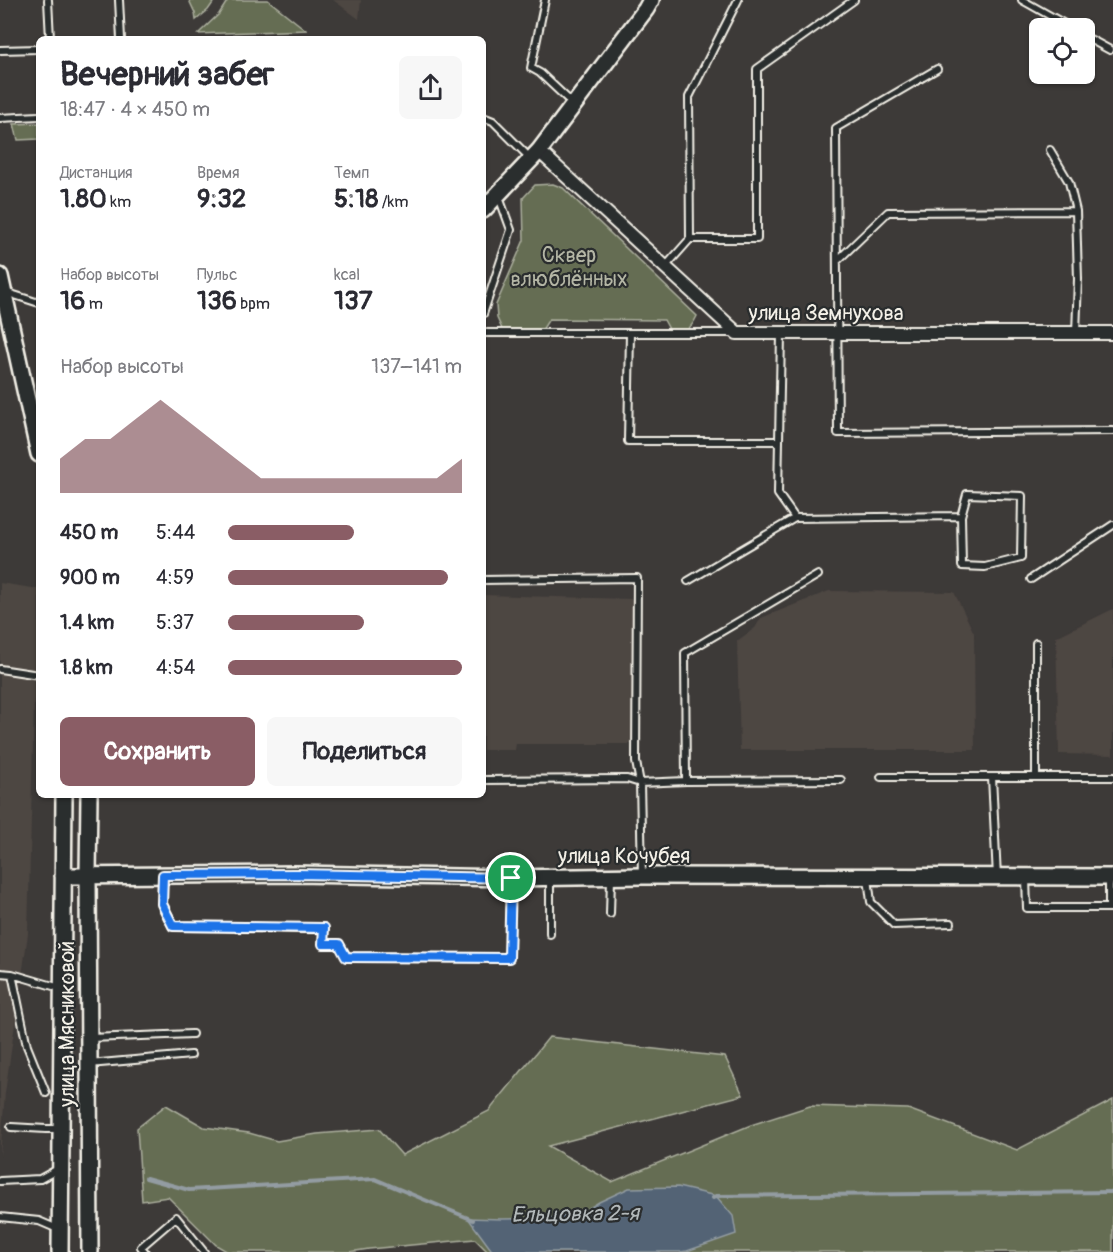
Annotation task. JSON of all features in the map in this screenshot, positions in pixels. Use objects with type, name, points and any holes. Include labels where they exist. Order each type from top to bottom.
[{"type":"street","points":[[486,207],[535,155],[651,0]]},
{"type":"street","name":"улица Земнухова","points":[[535,155],[565,176],[737,333],[1113,333]]},
{"type":"street","points":[[0,276],[36,440]]},
{"type":"street","name":"улица Мясниковой","points":[[60,1252],[64,798]]},
{"type":"street","name":"улица Мясниковой","points":[[89,798],[90,1252]]},
{"type":"street","name":"улица Кочубея","points":[[63,876],[297,874],[511,878],[642,876],[1111,878]]},
{"type":"lane","points":[[48,0],[50,36]]},
{"type":"lane","points":[[119,0],[121,36]]},
{"type":"lane","points":[[545,0],[531,68],[540,73],[574,105]]},
{"type":"lane","points":[[666,267],[690,239],[689,97],[738,0]]},
{"type":"lane","points":[[690,239],[757,239],[757,69],[854,0]]},
{"type":"lane","points":[[1022,0],[1054,18]]},
{"type":"lane","points":[[1095,42],[1110,50]]},
{"type":"lane","points":[[0,50],[36,49]]},
{"type":"lane","points":[[937,69],[836,128],[838,433],[1113,431]]},
{"type":"lane","points":[[0,118],[36,116]]},
{"type":"lane","points":[[486,118],[492,120],[535,155]]},
{"type":"lane","points":[[1050,150],[1069,182],[1076,212],[1078,279],[1076,333]]},
{"type":"lane","points":[[486,305],[511,230],[498,193]]},
{"type":"lane","points":[[837,261],[888,212],[1076,212]]},
{"type":"lane","points":[[4,292],[36,302]]},
{"type":"lane","points":[[486,333],[737,333]]},
{"type":"lane","points":[[630,333],[628,441],[779,441]]},
{"type":"lane","points":[[781,334],[778,494],[795,518]]},
{"type":"lane","points":[[967,494],[1022,496],[1021,558],[985,567],[962,566],[961,516],[967,494]]},
{"type":"lane","points":[[688,581],[795,518],[961,516]]},
{"type":"lane","points":[[1031,579],[1113,525]]},
{"type":"lane","points":[[686,781],[684,653],[818,575]]},
{"type":"lane","points":[[486,580],[637,578],[634,627],[636,762],[640,783],[642,876]]},
{"type":"lane","points":[[1036,643],[1036,777]]},
{"type":"lane","points":[[0,669],[36,675]]},
{"type":"lane","points":[[881,777],[1113,777]]},
{"type":"lane","points":[[992,777],[997,878]]},
{"type":"lane","points":[[486,780],[627,779],[640,783],[841,780]]},
{"type":"lane","points":[[163,875],[162,904],[173,926],[324,928],[323,944],[339,944],[346,957],[509,958],[511,878]]},
{"type":"lane","points":[[610,914],[611,877]]},
{"type":"lane","points":[[868,877],[871,902],[894,925],[951,923]]},
{"type":"lane","points":[[550,878],[550,934]]},
{"type":"lane","points":[[1026,878],[1027,908],[1111,908],[1111,878]]},
{"type":"lane","points":[[0,973],[12,974],[62,988]]},
{"type":"lane","points":[[12,974],[27,1046],[46,1093]]},
{"type":"lane","points":[[88,1038],[192,1034]]},
{"type":"lane","points":[[88,1064],[192,1055]]},
{"type":"lane","points":[[11,1127],[61,1129]]},
{"type":"lane","points":[[0,1181],[40,1179],[61,1168]]},
{"type":"lane","points":[[0,1217],[39,1221],[60,1230]]},
{"type":"lane","points":[[146,1252],[141,1247],[176,1217],[204,1252]]},
{"type":"shaded area","points":[[333,0],[361,0],[359,19]]},
{"type":"shaded area","points":[[0,583],[36,589],[36,698],[34,703],[28,934],[5,1093],[0,1156]]},
{"type":"shaded area","points":[[829,591],[954,592],[974,633],[975,750],[740,750],[737,641],[755,628],[761,618]]},
{"type":"shaded area","points":[[486,595],[632,599],[632,744],[516,744],[515,750],[486,750]]},
{"type":"shaded area","points":[[1113,609],[1113,755],[1059,754],[1056,637]]},
{"type":"green space","points":[[189,0],[215,0],[208,10],[196,20]]},
{"type":"green space","points":[[228,0],[268,0],[306,30],[198,34],[219,14]]},
{"type":"green space","points":[[36,123],[36,139],[18,140],[14,124]]},
{"type":"green space","name":"Сквер влюблённых","points":[[553,184],[563,188],[697,316],[689,328],[683,331],[669,329],[664,320],[549,319],[542,330],[502,329],[497,318],[496,305],[524,240],[523,198],[535,185]]},
{"type":"green space","points":[[549,1037],[725,1057],[743,1095],[548,1146],[612,1182],[751,1125],[810,1106],[908,1109],[1017,1150],[1113,1100],[1113,1252],[488,1252],[475,1239],[349,1252],[228,1252],[216,1245],[168,1197],[142,1201],[137,1128],[166,1105],[204,1127],[249,1133],[277,1141],[317,1134],[379,1129],[402,1155],[489,1111]]},
{"type":"water","points":[[678,1187],[716,1196],[733,1216],[736,1234],[680,1252],[493,1252],[468,1218],[549,1218],[580,1214],[629,1188]]},
{"type":"waterway","name":"Ельцовка 2-я","points":[[146,1178],[189,1190],[375,1179],[473,1220]]},
{"type":"waterway","name":"Ельцовка 2-я","points":[[713,1198],[716,1196],[1113,1192]]},
{"type":"route","points":[[297,874],[511,878],[509,958],[346,957],[339,944],[323,944],[324,928],[173,926],[162,904],[163,875],[297,874]]}]
